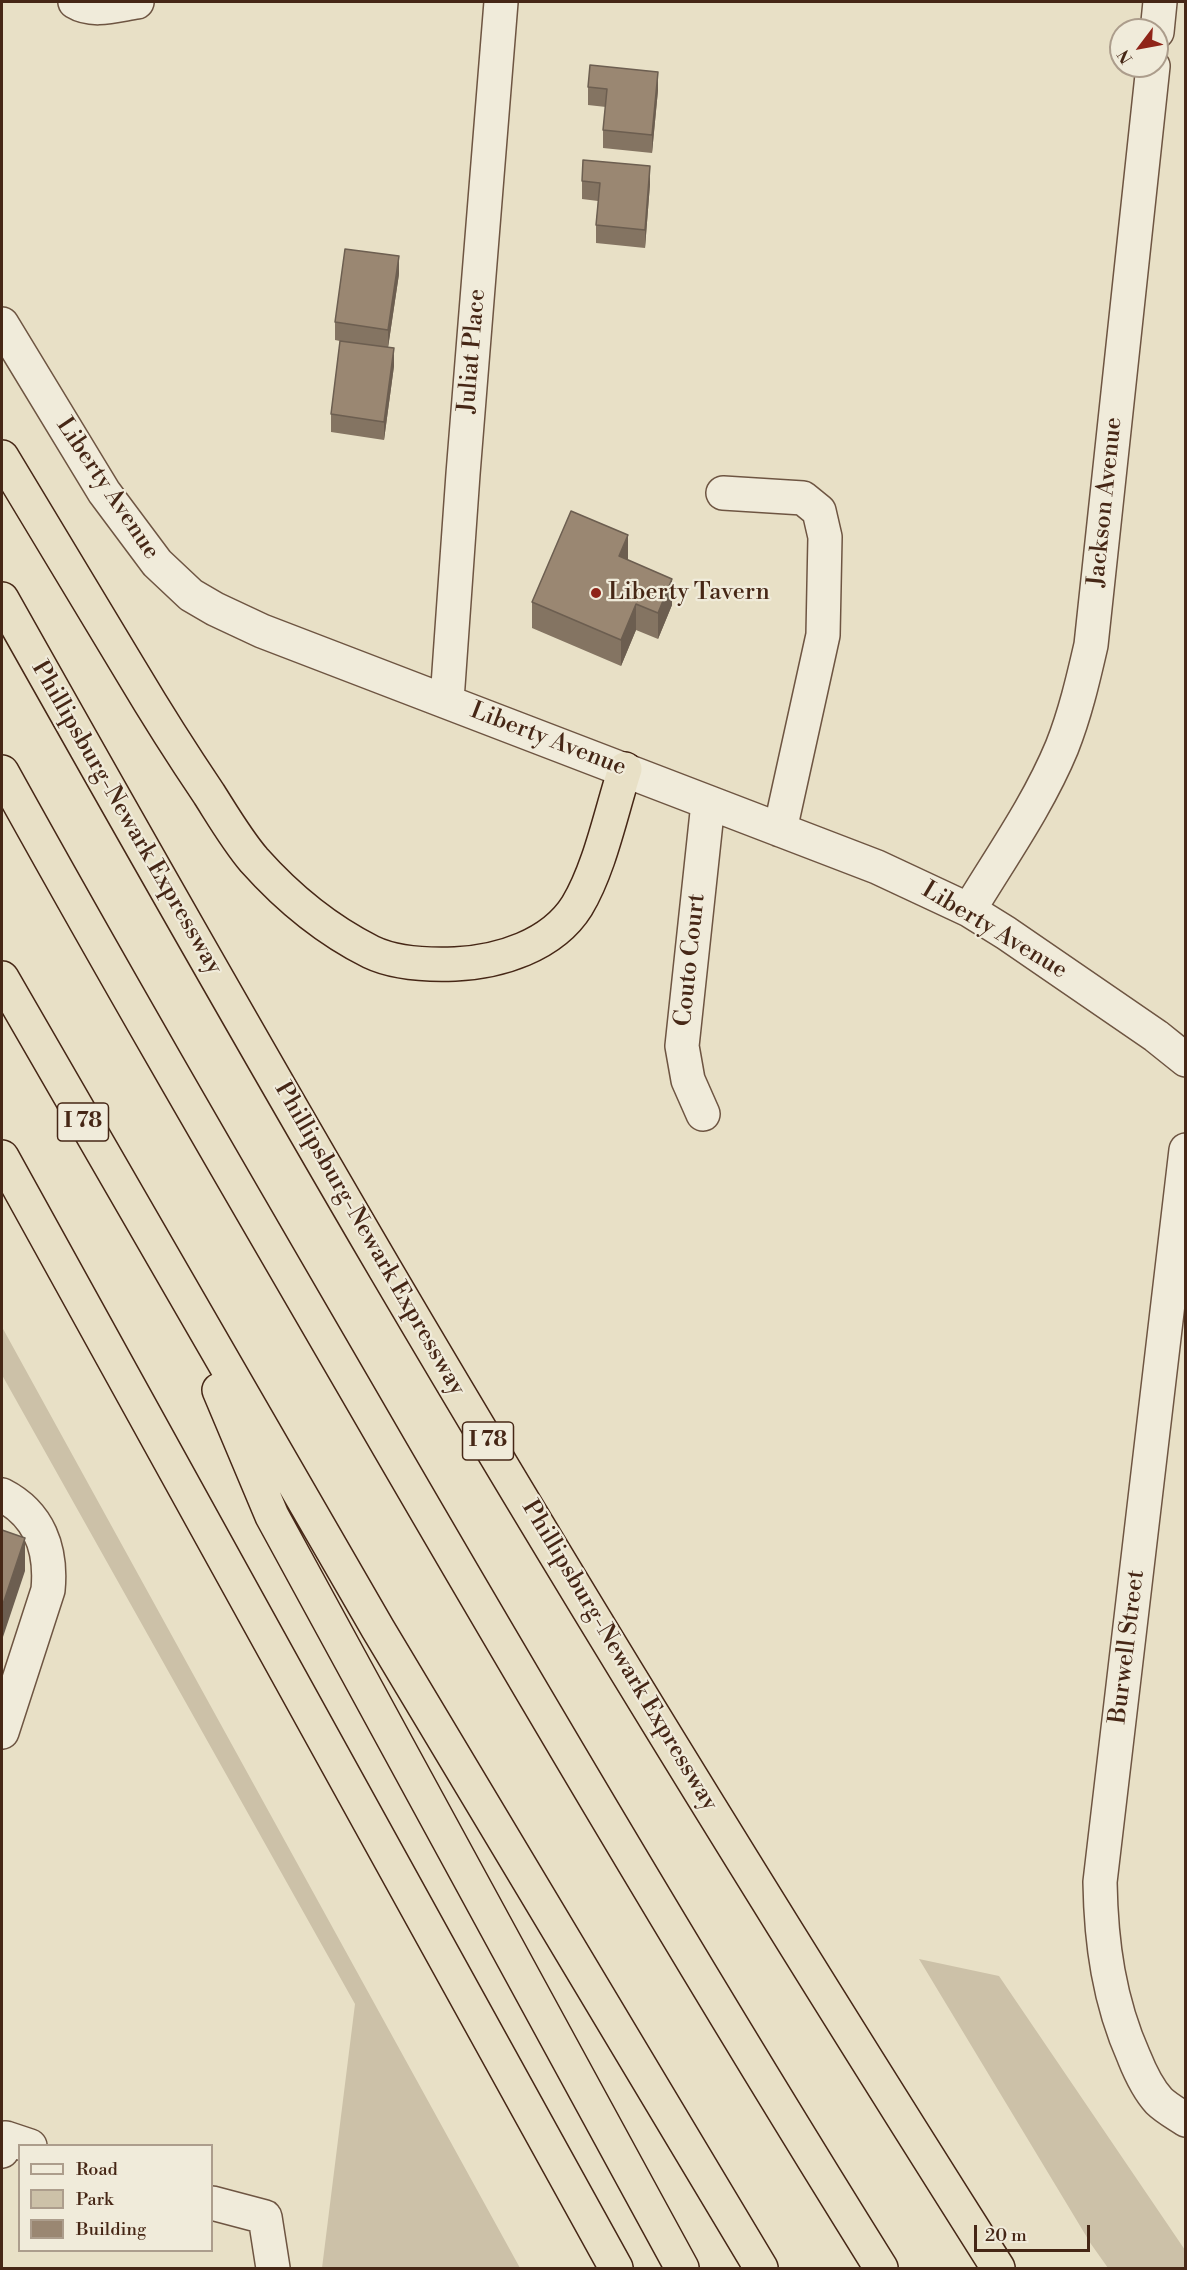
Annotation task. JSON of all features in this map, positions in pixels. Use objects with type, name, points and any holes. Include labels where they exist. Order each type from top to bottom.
[{"type":"highway","points":[[2,458],[180,750],[253,858],[283,890],[314,916],[374,954],[406,962],[463,963],[518,952],[539,941],[558,927],[575,908],[589,883],[625,769]]},
{"type":"highway","name":"Phillipsburg-Newark Expressway","points":[[2,599],[169,895],[458,1390],[604,1633],[998,2268]]},
{"type":"highway","points":[[2,772],[223,1162],[417,1495],[636,1865],[881,2268]]},
{"type":"highway","name":"I 78","points":[[2,978],[396,1659],[761,2268]]},
{"type":"highway","points":[[2,1157],[616,2268]]},
{"type":"highway","points":[[166,1264],[272,1516],[682,2268]]},
{"type":"street","points":[[75,2],[101,8],[137,2]]},
{"type":"street","name":"Juliat Place","points":[[447,700],[501,2]]},
{"type":"street","points":[[1158,18],[1160,2]]},
{"type":"street","name":"Jackson Avenue","points":[[969,910],[1040,794],[1062,746],[1079,697],[1090,645],[1152,78]]},
{"type":"street","name":"Liberty Avenue","points":[[2,324],[105,492],[140,543],[173,580],[192,595],[215,609],[262,631],[878,867],[969,910],[1053,964],[1185,1060]]},
{"type":"street","points":[[723,493],[803,498],[819,511],[825,537],[823,635],[780,830]]},
{"type":"street","name":"Couto Court","points":[[703,1114],[688,1080],[682,1046],[708,802]]},
{"type":"street","name":"Burwell Street","points":[[1185,1150],[1100,1882],[1105,1962],[1113,2002],[1126,2040],[1141,2073],[1160,2102],[1185,2120]]},
{"type":"street","points":[[2,1495],[16,1502],[39,1529],[46,1546],[50,1570],[48,1590],[2,1732]]},
{"type":"street","points":[[2,2151],[6,2138],[27,2144]]},
{"type":"street","points":[[213,2203],[265,2217],[273,2268]]},
{"type":"green space","points":[[2,1327],[520,2268],[322,2268],[355,2004],[2,1375]]},
{"type":"green space","points":[[919,1959],[999,1976],[1185,2250],[1185,2268],[1108,2268],[1091,2244]]},
{"type":"building","points":[[590,65],[658,72],[652,135],[603,130],[607,89],[588,87]]},
{"type":"building","points":[[583,160],[650,166],[645,230],[596,225],[600,183],[582,181]]},
{"type":"building","points":[[345,249],[399,256],[388,330],[335,322]]},
{"type":"building","points":[[340,341],[394,348],[384,422],[331,414]]},
{"type":"building","name":"Liberty Tavern","points":[[571,511],[628,535],[619,556],[672,579],[658,613],[636,604],[621,640],[532,602]]},
{"type":"building","points":[[2,1530],[25,1538],[2,1607]]},
{"type":"place","name":"Liberty Tavern","points":[[596,593]]}]
